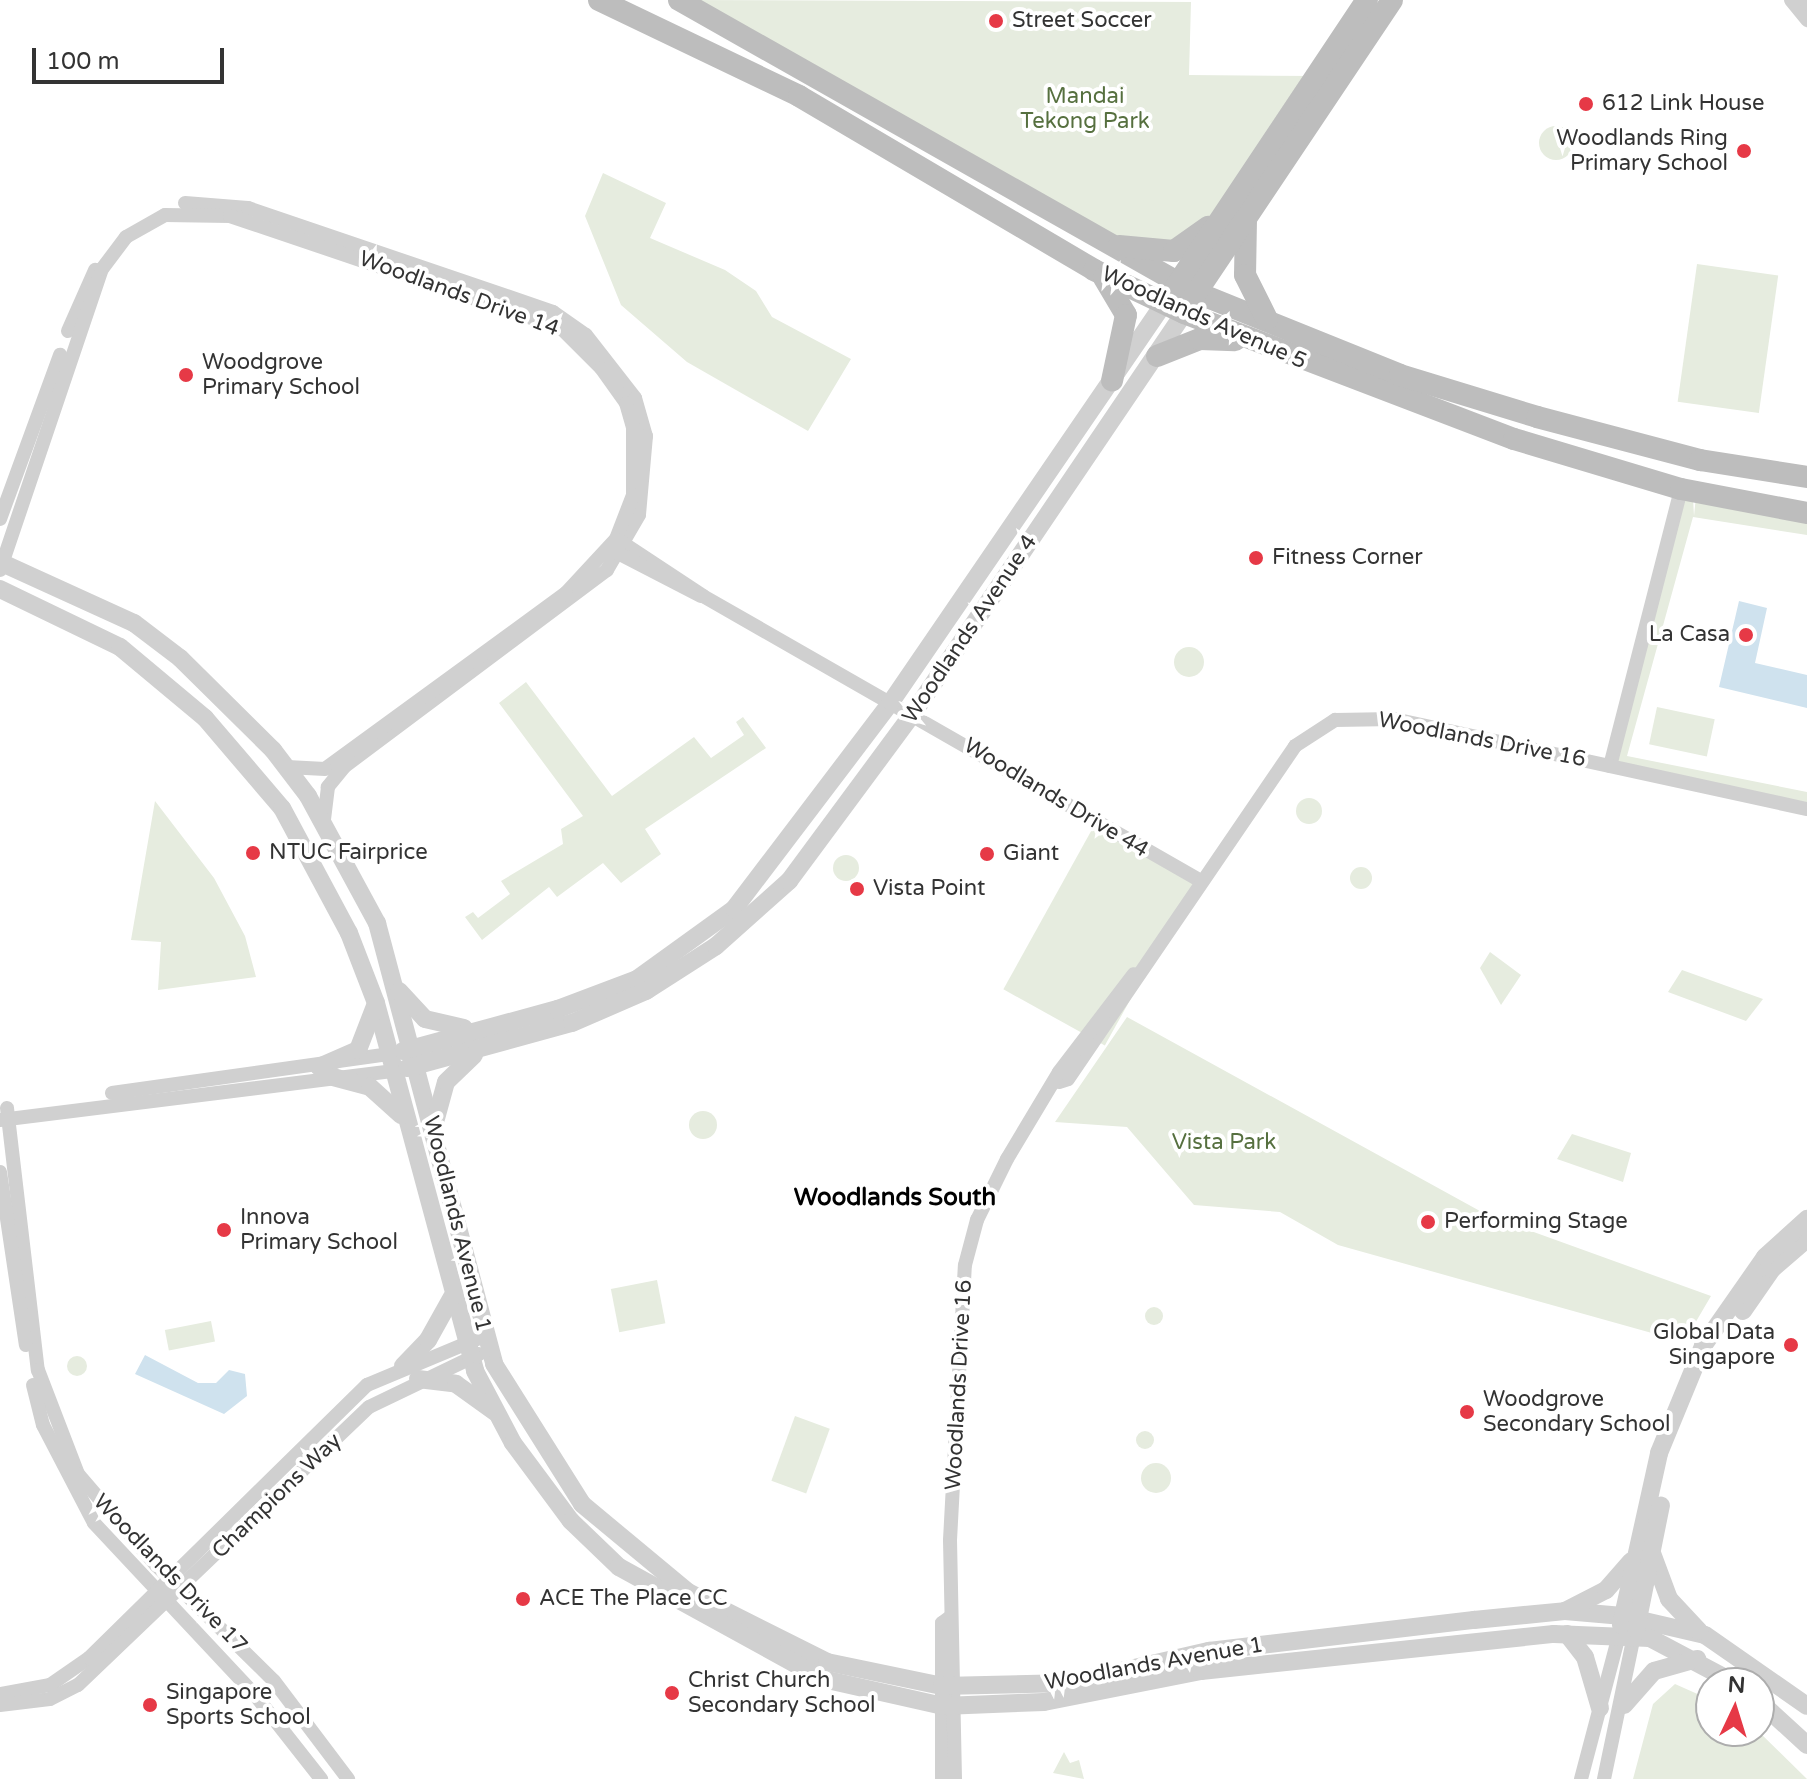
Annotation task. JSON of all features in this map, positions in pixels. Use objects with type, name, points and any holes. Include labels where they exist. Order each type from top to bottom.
[{"type":"main road","name":"Woodlands Avenue 5","points":[[599,0],[799,96],[1094,270],[1174,309],[1514,439],[1681,489],[1807,513]]},
{"type":"main road","name":"Woodlands Avenue 5","points":[[679,0],[1102,244],[1187,288],[1415,380],[1747,469],[1807,477]]},
{"type":"main road","name":"Woodlands Avenue 4","points":[[1236,215],[1367,0]]},
{"type":"main road","name":"Woodlands Avenue 4","points":[[1174,309],[1236,215],[1392,0]]},
{"type":"main road","points":[[1102,244],[1174,251],[1236,215],[1245,275],[1267,319]]},
{"type":"main road","points":[[1094,270],[1111,285],[1126,315],[1112,381]]},
{"type":"main road","points":[[1157,356],[1200,339],[1259,344]]},
{"type":"main road","points":[[1747,469],[1747,489],[1807,501]]},
{"type":"street","points":[[1791,0],[1807,20]]},
{"type":"street","name":"Woodlands Drive 14","points":[[0,519],[83,290],[109,245],[168,206],[219,201],[530,304],[586,335],[635,398],[646,436],[645,492],[618,547],[572,600],[344,767],[328,787],[324,821]]},
{"type":"street","name":"Woodlands Drive 14","points":[[1,565],[102,269],[145,224],[192,210],[335,249],[561,328],[601,368],[626,403],[633,428],[633,495],[618,547],[566,593],[325,769],[287,767]]},
{"type":"street","name":"Woodlands Avenue 4","points":[[390,1063],[485,1048],[613,1007],[716,946],[789,881],[914,712],[1157,356],[1174,309]]},
{"type":"street","name":"Woodlands Avenue 4","points":[[414,1057],[494,1025],[637,979],[734,909],[891,702],[1112,381],[1174,309]]},
{"type":"street","points":[[1610,766],[1681,489]]},
{"type":"street","name":"Woodlands Drive 44","points":[[618,547],[891,702],[914,712],[1199,880]]},
{"type":"street","name":"Woodlands Avenue 1","points":[[1,565],[134,623],[228,701],[287,767],[324,821],[377,923],[434,1133],[486,1343],[556,1470],[623,1544],[767,1636],[877,1676],[950,1686],[1069,1683],[1209,1651],[1565,1611],[1628,1626],[1705,1635],[1807,1706]]},
{"type":"street","name":"Woodlands Avenue 1","points":[[0,589],[120,647],[252,766],[309,854],[376,1003],[467,1349],[497,1414],[571,1521],[619,1567],[823,1679],[950,1706],[1044,1702],[1201,1671],[1628,1626],[1710,1667]]},
{"type":"street","name":"Woodlands Drive 16","points":[[955,1779],[950,1706],[950,1617],[965,1265],[977,1220],[1007,1159],[1125,977],[1134,974],[1295,746],[1335,720],[1394,719],[1807,809]]},
{"type":"street","points":[[394,980],[434,1023],[494,1025]]},
{"type":"street","points":[[326,1072],[358,1050],[376,1003]]},
{"type":"street","points":[[434,1133],[451,1074],[485,1048]]},
{"type":"street","points":[[3,1114],[390,1063]]},
{"type":"street","points":[[326,1072],[388,1098],[407,1124]]},
{"type":"street","name":"Woodlands Drive 17","points":[[3,1114],[38,1370],[55,1424],[97,1501],[168,1578],[274,1681],[348,1779]]},
{"type":"street","name":"Woodlands Drive 17","points":[[0,1172],[43,1425],[94,1523],[169,1603],[321,1779]]},
{"type":"street","points":[[428,1194],[444,1172]]},
{"type":"street","points":[[1705,1635],[1669,1599],[1646,1551],[1659,1453],[1703,1346],[1765,1257],[1807,1219]]},
{"type":"street","points":[[1581,1779],[1600,1708],[1628,1626],[1670,1454],[1714,1350],[1772,1269],[1807,1239]]},
{"type":"street","points":[[403,1366],[428,1340],[452,1297]]},
{"type":"street","name":"Champions Way","points":[[0,1694],[50,1685],[71,1671],[367,1385],[403,1366],[486,1343]]},
{"type":"street","name":"Champions Way","points":[[0,1705],[50,1699],[78,1685],[169,1603],[369,1407],[467,1349]]},
{"type":"street","points":[[418,1379],[456,1384],[497,1414]]},
{"type":"street","points":[[1565,1611],[1614,1584],[1646,1551]]},
{"type":"street","points":[[1604,1779],[1624,1705],[1628,1626]]},
{"type":"street","points":[[1567,1634],[1585,1657],[1600,1708]]},
{"type":"street","points":[[1346,1635],[1397,1649]]},
{"type":"street","points":[[1624,1705],[1654,1671],[1697,1659]]},
{"type":"street","name":"Woodlands Drive 16","points":[[942,1779],[950,1706]]},
{"type":"street","points":[[1775,1716],[1807,1745]]},
{"type":"green space","name":"Mandai Tekong Park","points":[[681,0],[1191,2],[1189,75],[1315,76],[1226,211],[1183,248],[1102,244]]},
{"type":"green space","points":[[1556,126],[1568,131],[1573,143],[1568,155],[1556,160],[1544,155],[1539,143],[1544,131]]},
{"type":"green space","points":[[603,173],[666,203],[650,238],[725,270],[756,291],[772,317],[851,359],[808,431],[687,362],[621,305],[585,216]]},
{"type":"green space","points":[[1697,264],[1778,275],[1759,413],[1678,402]]},
{"type":"green space","points":[[1676,493],[1693,498],[1694,516],[1696,496],[1807,519],[1807,535],[1693,517],[1627,756],[1807,792],[1807,804],[1610,766]]},
{"type":"green space","points":[[1189,647],[1200,651],[1204,662],[1200,673],[1189,677],[1178,673],[1174,662],[1178,651]]},
{"type":"green space","points":[[526,682],[612,796],[694,737],[711,758],[744,735],[736,722],[743,717],[766,748],[645,829],[661,854],[621,883],[603,863],[557,897],[549,887],[482,940],[465,917],[473,912],[478,918],[510,894],[501,881],[563,844],[561,829],[583,816],[499,703]]},
{"type":"green space","points":[[1657,707],[1715,719],[1707,756],[1649,744]]},
{"type":"green space","points":[[1309,798],[1319,801],[1322,811],[1319,821],[1309,824],[1299,821],[1296,811],[1299,801]]},
{"type":"green space","points":[[155,801],[214,878],[245,936],[256,977],[158,990],[161,942],[131,940]]},
{"type":"green space","points":[[1095,824],[1196,880],[1105,1046],[1003,989]]},
{"type":"green space","points":[[846,855],[855,859],[859,868],[855,877],[846,881],[837,877],[833,868],[837,859]]},
{"type":"green space","points":[[1357,867],[1365,867],[1372,878],[1365,889],[1357,889],[1350,882],[1350,874]]},
{"type":"green space","points":[[1490,952],[1521,975],[1501,1005],[1480,968]]},
{"type":"green space","points":[[1682,970],[1763,999],[1746,1021],[1668,992]]},
{"type":"green space","name":"Vista Park","points":[[1127,1017],[1489,1216],[1711,1296],[1684,1342],[1338,1245],[1280,1212],[1194,1205],[1127,1127],[1055,1122]]},
{"type":"green space","points":[[703,1111],[713,1115],[717,1125],[713,1135],[703,1139],[693,1135],[689,1125],[693,1115]]},
{"type":"green space","points":[[1572,1134],[1631,1153],[1623,1182],[1557,1159]]},
{"type":"green space","points":[[657,1280],[665,1323],[619,1332],[611,1289]]},
{"type":"green space","points":[[1154,1307],[1163,1316],[1154,1325],[1145,1316]]},
{"type":"green space","points":[[211,1321],[215,1342],[169,1351],[165,1330]]},
{"type":"green space","points":[[77,1356],[84,1359],[87,1366],[84,1373],[77,1376],[70,1373],[67,1366],[70,1359]]},
{"type":"green space","points":[[795,1416],[830,1429],[806,1493],[771,1481]]},
{"type":"green space","points":[[1145,1431],[1154,1440],[1145,1449],[1136,1440]]},
{"type":"green space","points":[[1156,1463],[1167,1467],[1171,1478],[1167,1489],[1156,1493],[1145,1489],[1141,1478],[1145,1467]]},
{"type":"green space","points":[[1675,1684],[1695,1693],[1695,1747],[1774,1747],[1807,1779],[1633,1779],[1653,1704]]},
{"type":"green space","points":[[1064,1752],[1070,1763],[1079,1760],[1084,1779],[1053,1773]]},
{"type":"water","name":"La Casa","points":[[1739,601],[1767,608],[1755,663],[1807,675],[1807,708],[1719,687]]},
{"type":"water","points":[[145,1355],[198,1383],[216,1383],[229,1370],[245,1374],[247,1396],[224,1414],[135,1374]]},
{"type":"place","name":"Street Soccer","points":[[996,21]]},
{"type":"place","name":"612 Link House","points":[[1586,104]]},
{"type":"place","name":"Woodlands Ring Primary School","points":[[1744,151]]},
{"type":"place","name":"Woodgrove Primary School","points":[[186,375]]},
{"type":"place","name":"Fitness Corner","points":[[1256,558]]},
{"type":"place","name":"La Casa","points":[[1746,635]]},
{"type":"place","name":"NTUC Fairprice","points":[[253,853]]},
{"type":"place","name":"Giant","points":[[987,854]]},
{"type":"place","name":"Vista Point","points":[[857,889]]},
{"type":"place","name":"Performing Stage","points":[[1428,1222]]},
{"type":"place","name":"Innova Primary School","points":[[224,1230]]},
{"type":"place","name":"Global Data Singapore","points":[[1791,1345]]},
{"type":"place","name":"Woodgrove Secondary School","points":[[1467,1412]]},
{"type":"place","name":"ACE The Place CC","points":[[523,1599]]},
{"type":"place","name":"Christ Church Secondary School","points":[[672,1693]]},
{"type":"place","name":"Singapore Sports School","points":[[150,1705]]},
{"type":"district","name":"Woodlands South","points":[[895,1198]]}]
